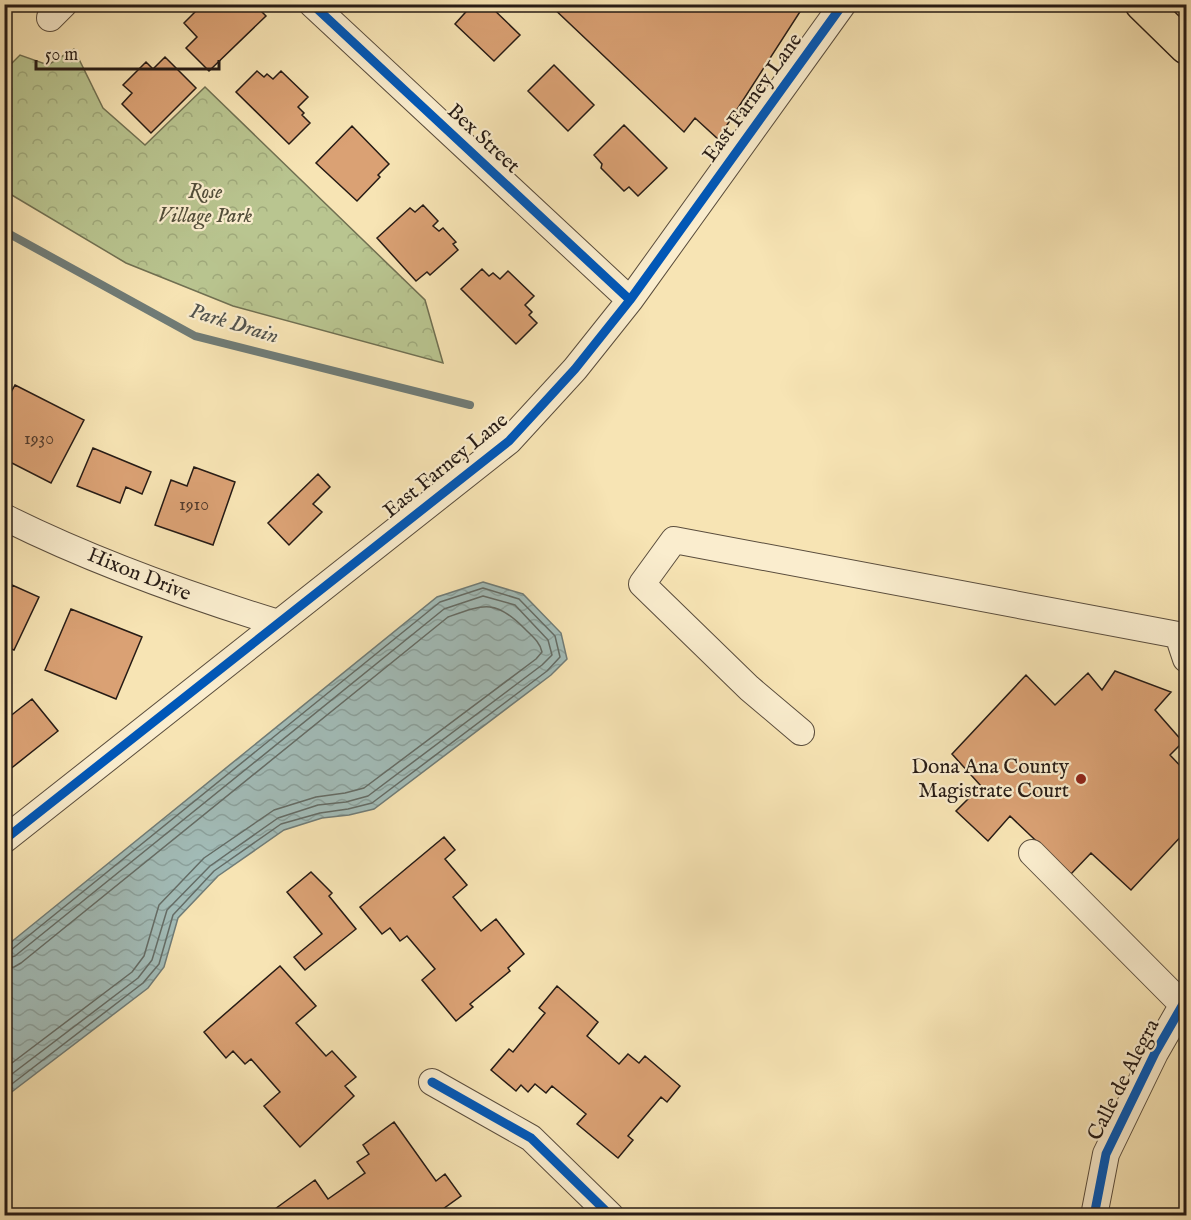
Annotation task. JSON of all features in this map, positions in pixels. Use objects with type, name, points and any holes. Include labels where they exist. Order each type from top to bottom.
[{"type":"main road","points":[[1142,4],[1186,47]]},
{"type":"street","name":"Bex Street","points":[[312,4],[630,300]]},
{"type":"street","name":"East Farney Lane","points":[[4,840],[509,441],[575,369],[630,300],[843,4]]},
{"type":"street","name":"Hixon Drive","points":[[4,517],[55,542],[198,599],[278,623]]},
{"type":"street","points":[[801,732],[749,688],[642,584],[674,540],[1182,635],[1186,659]]},
{"type":"street","points":[[1032,852],[1185,1002]]},
{"type":"street","name":"Calle de Alegra","points":[[1094,1215],[1106,1154],[1155,1053],[1185,1002]]},
{"type":"street","points":[[432,1082],[531,1138],[611,1215]]},
{"type":"green space","name":"Rose Village Park","points":[[74,49],[103,108],[145,145],[205,87],[425,300],[443,363],[233,306],[126,263],[5,191],[5,70],[20,55],[48,65]]},
{"type":"water","points":[[483,582],[523,594],[561,633],[567,659],[551,675],[374,809],[322,818],[284,830],[218,876],[178,918],[164,967],[148,988],[5,1097],[5,947],[437,597]]},
{"type":"building","points":[[203,4],[254,4],[266,16],[209,71],[186,48],[197,37],[184,23]]},
{"type":"building","points":[[473,4],[488,4],[520,35],[494,61],[455,24]]},
{"type":"building","points":[[549,4],[805,4],[718,139],[695,118],[684,132]]},
{"type":"building","points":[[165,57],[196,88],[151,133],[122,104],[132,93],[123,85],[146,62],[153,69]]},
{"type":"building","points":[[554,65],[594,105],[568,131],[528,91]]},
{"type":"building","points":[[257,71],[264,77],[267,74],[273,79],[281,71],[308,97],[298,107],[310,123],[289,144],[236,92]]},
{"type":"building","points":[[624,125],[667,168],[638,196],[629,187],[624,191],[601,168],[602,164],[594,155]]},
{"type":"building","points":[[352,126],[389,164],[357,201],[316,163]]},
{"type":"building","points":[[423,205],[438,221],[433,226],[439,231],[443,228],[456,242],[453,244],[458,250],[430,275],[427,272],[416,281],[377,238],[410,208],[415,212]]},
{"type":"building","points":[[482,269],[489,276],[493,273],[500,279],[508,271],[534,296],[525,305],[532,312],[529,315],[537,323],[516,344],[461,289]]},
{"type":"building","points":[[15,385],[84,420],[51,483],[4,459],[4,405]]},
{"type":"building","points":[[93,448],[151,472],[142,494],[126,487],[120,503],[77,486]]},
{"type":"building","points":[[194,467],[235,482],[213,545],[155,525],[171,480],[187,486]]},
{"type":"building","points":[[318,474],[330,487],[313,504],[322,512],[289,545],[268,523]]},
{"type":"building","points":[[12,585],[39,597],[14,650],[4,646],[4,600]]},
{"type":"building","points":[[71,609],[142,637],[116,699],[45,670]]},
{"type":"building","name":"Dona Ana County Magistrate Court","points":[[1115,671],[1171,692],[1155,710],[1183,742],[1170,755],[1186,772],[1186,831],[1131,890],[1091,853],[1071,874],[1010,816],[988,841],[956,811],[981,786],[952,754],[1026,675],[1055,705],[1088,673],[1102,690]]},
{"type":"building","points":[[32,699],[58,731],[4,774],[4,721]]},
{"type":"building","points":[[444,837],[455,850],[445,859],[467,885],[453,897],[481,931],[496,919],[524,954],[508,968],[510,971],[470,1004],[473,1007],[456,1021],[422,980],[435,969],[407,936],[400,941],[390,928],[382,934],[360,907]]},
{"type":"building","points":[[311,872],[332,893],[329,896],[356,929],[305,970],[294,957],[322,934],[287,892]]},
{"type":"building","points":[[280,966],[316,1006],[296,1023],[326,1056],[332,1051],[356,1077],[345,1086],[354,1096],[300,1147],[264,1106],[280,1092],[251,1059],[245,1064],[233,1051],[226,1058],[204,1032]]},
{"type":"building","points":[[557,986],[598,1022],[587,1036],[619,1064],[628,1054],[639,1063],[645,1056],[680,1086],[667,1102],[661,1097],[628,1136],[633,1140],[618,1158],[577,1124],[586,1114],[552,1086],[546,1093],[535,1084],[528,1092],[521,1085],[516,1091],[491,1070],[509,1049],[513,1052],[545,1013],[539,1008]]},
{"type":"building","points":[[394,1122],[436,1181],[445,1174],[461,1196],[433,1216],[270,1216],[268,1214],[315,1180],[328,1199],[365,1173],[357,1162],[369,1154],[363,1145]]},
{"type":"waterway","name":"Park Drain","points":[[4,231],[195,336],[470,405]]},
{"type":"cycle path","points":[[312,4],[630,300]]},
{"type":"cycle path","points":[[4,840],[509,441],[575,369],[630,300],[843,4]]},
{"type":"cycle path","points":[[1094,1216],[1106,1154],[1155,1053],[1186,999]]},
{"type":"cycle path","points":[[432,1082],[531,1138],[611,1216]]},
{"type":"place","name":"Dona Ana County Magistrate Court","points":[[1081,779]]}]
